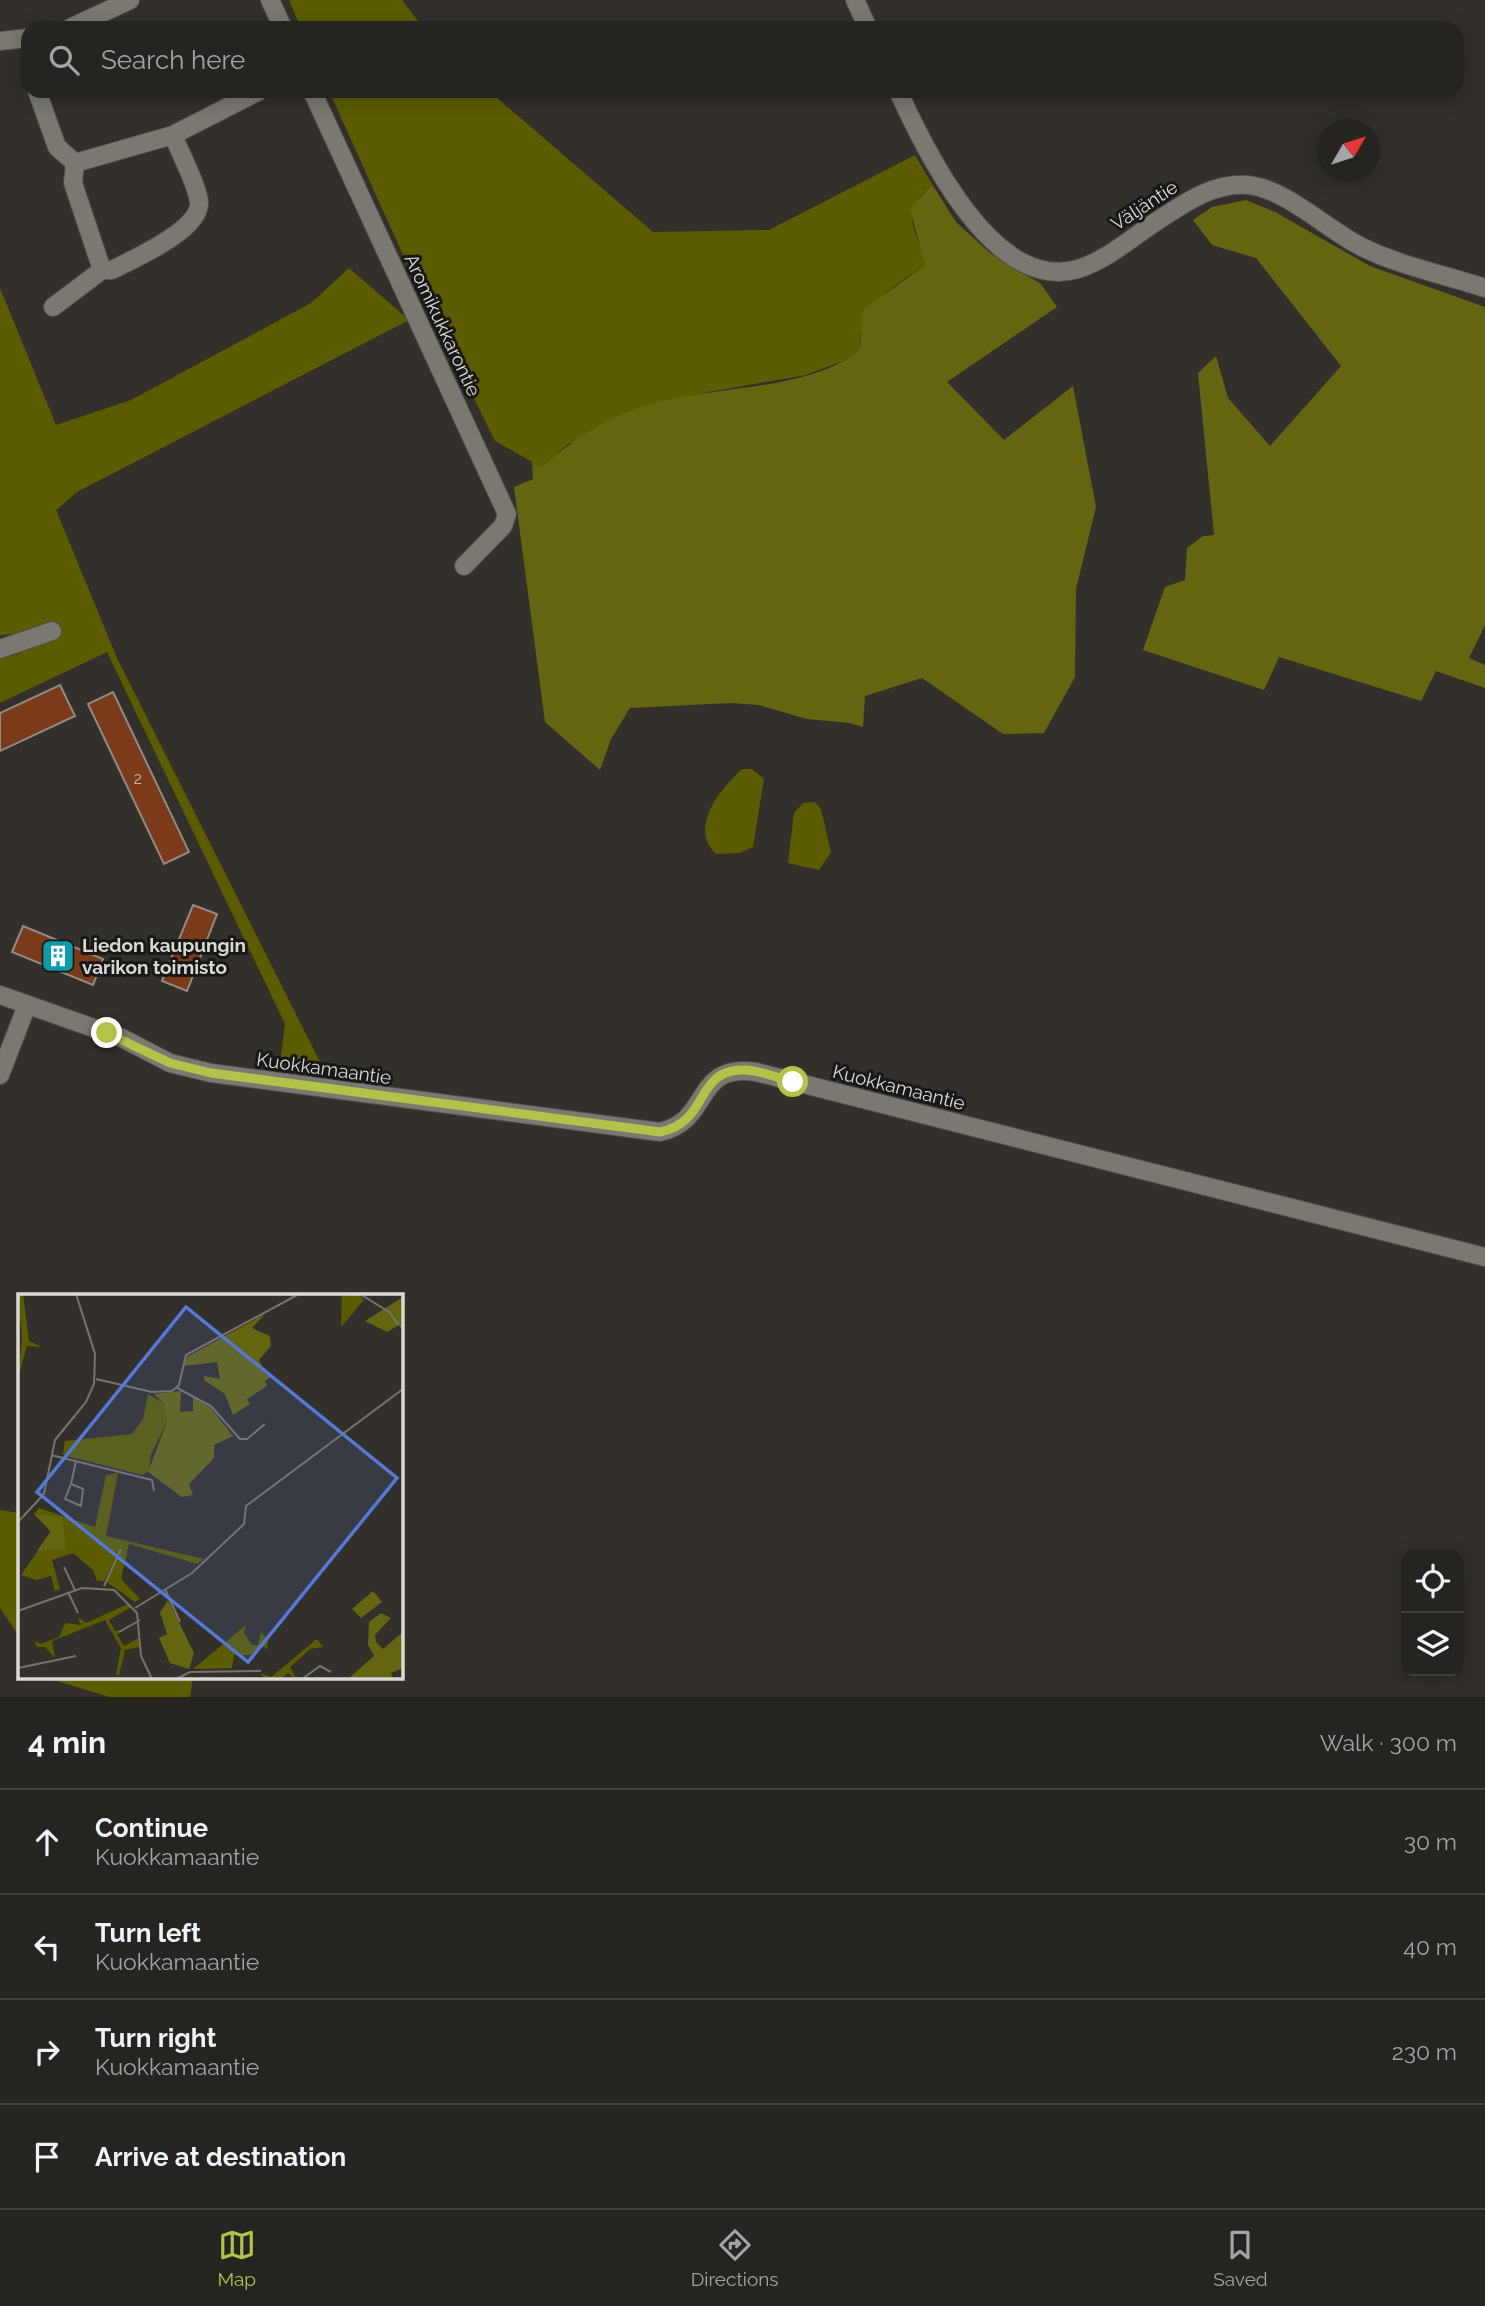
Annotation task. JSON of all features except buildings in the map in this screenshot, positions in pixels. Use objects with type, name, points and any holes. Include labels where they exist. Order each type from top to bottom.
[{"type":"street","points":[[85,21],[130,0]]},
{"type":"street","points":[[270,0],[280,21]]},
{"type":"street","points":[[855,0],[865,21]]},
{"type":"street","points":[[0,41],[21,39]]},
{"type":"street","points":[[40,98],[57,147],[75,163]]},
{"type":"street","points":[[75,163],[173,135],[245,98]]},
{"type":"street","name":"Aromikukkarontie","points":[[315,98],[507,514],[503,526],[464,566]]},
{"type":"street","name":"Väljäntie","points":[[901,98],[934,166],[972,219],[1021,261],[1043,269],[1077,269],[1108,254],[1188,200],[1213,191],[1248,185],[1290,201],[1331,230],[1366,249],[1485,288]]},
{"type":"street","points":[[53,307],[102,270],[112,271],[183,231],[197,213],[199,201],[173,135]]},
{"type":"street","points":[[75,163],[72,183],[102,270]]},
{"type":"street","points":[[0,649],[52,631]]},
{"type":"street","name":"Kuokkamaantie","points":[[0,995],[122,1038],[170,1063],[211,1073],[660,1132],[685,1123],[696,1109],[706,1088],[721,1074],[756,1072],[1485,1256]]},
{"type":"street","points":[[0,1075],[27,1005]]},
{"type":"shaded area","points":[[289,0],[402,0],[418,21],[298,21]]},
{"type":"shaded area","points":[[332,98],[497,98],[653,232],[769,230],[915,155],[932,184],[921,195],[912,214],[925,265],[890,290],[871,310],[860,334],[860,349],[851,358],[806,375],[692,395],[568,444],[541,467],[495,441],[404,257]]},
{"type":"shaded area","points":[[932,184],[956,222],[990,253],[1041,284],[1057,307],[947,382],[1004,440],[1073,386],[1096,507],[1076,589],[1075,677],[1044,733],[1003,734],[922,678],[865,696],[863,727],[850,723],[807,719],[759,705],[731,703],[630,708],[611,739],[600,770],[545,722],[514,487],[533,479],[532,462],[541,467],[582,436],[625,413],[681,397],[764,385],[818,372],[842,362],[860,349],[862,311],[925,265],[910,209]]},
{"type":"shaded area","points":[[1246,200],[1275,212],[1370,266],[1485,307],[1485,625],[1469,658],[1485,665],[1485,688],[1436,671],[1421,701],[1279,657],[1264,690],[1143,650],[1165,587],[1185,580],[1187,548],[1203,536],[1214,535],[1198,373],[1216,356],[1228,398],[1270,446],[1341,366],[1256,258],[1212,245],[1193,220],[1212,207]]},
{"type":"shaded area","points":[[349,268],[409,320],[77,492],[56,510],[117,658],[327,1076],[280,1063],[285,1024],[107,652],[0,703],[0,658],[19,654],[15,634],[0,635],[0,288],[56,425],[131,400],[311,303]]},
{"type":"shaded area","points":[[742,769],[752,769],[764,779],[753,847],[740,853],[716,854],[708,843],[706,821],[717,798]]},
{"type":"shaded area","points":[[815,802],[821,809],[831,852],[819,870],[788,863],[794,813],[803,803]]},
{"type":"shaded area","points":[[0,1510],[18,1513],[18,1635],[0,1608]]},
{"type":"shaded area","points":[[54,1680],[193,1680],[190,1697],[109,1697]]},
{"type":"place","name":"Liedon kaupungin varikon toimisto","points":[[58,956]]},
{"type":"route","points":[[107,1033],[170,1063],[211,1073],[383,1098],[660,1132],[685,1123],[696,1109],[706,1088],[721,1074],[745,1070],[793,1082]]}]
